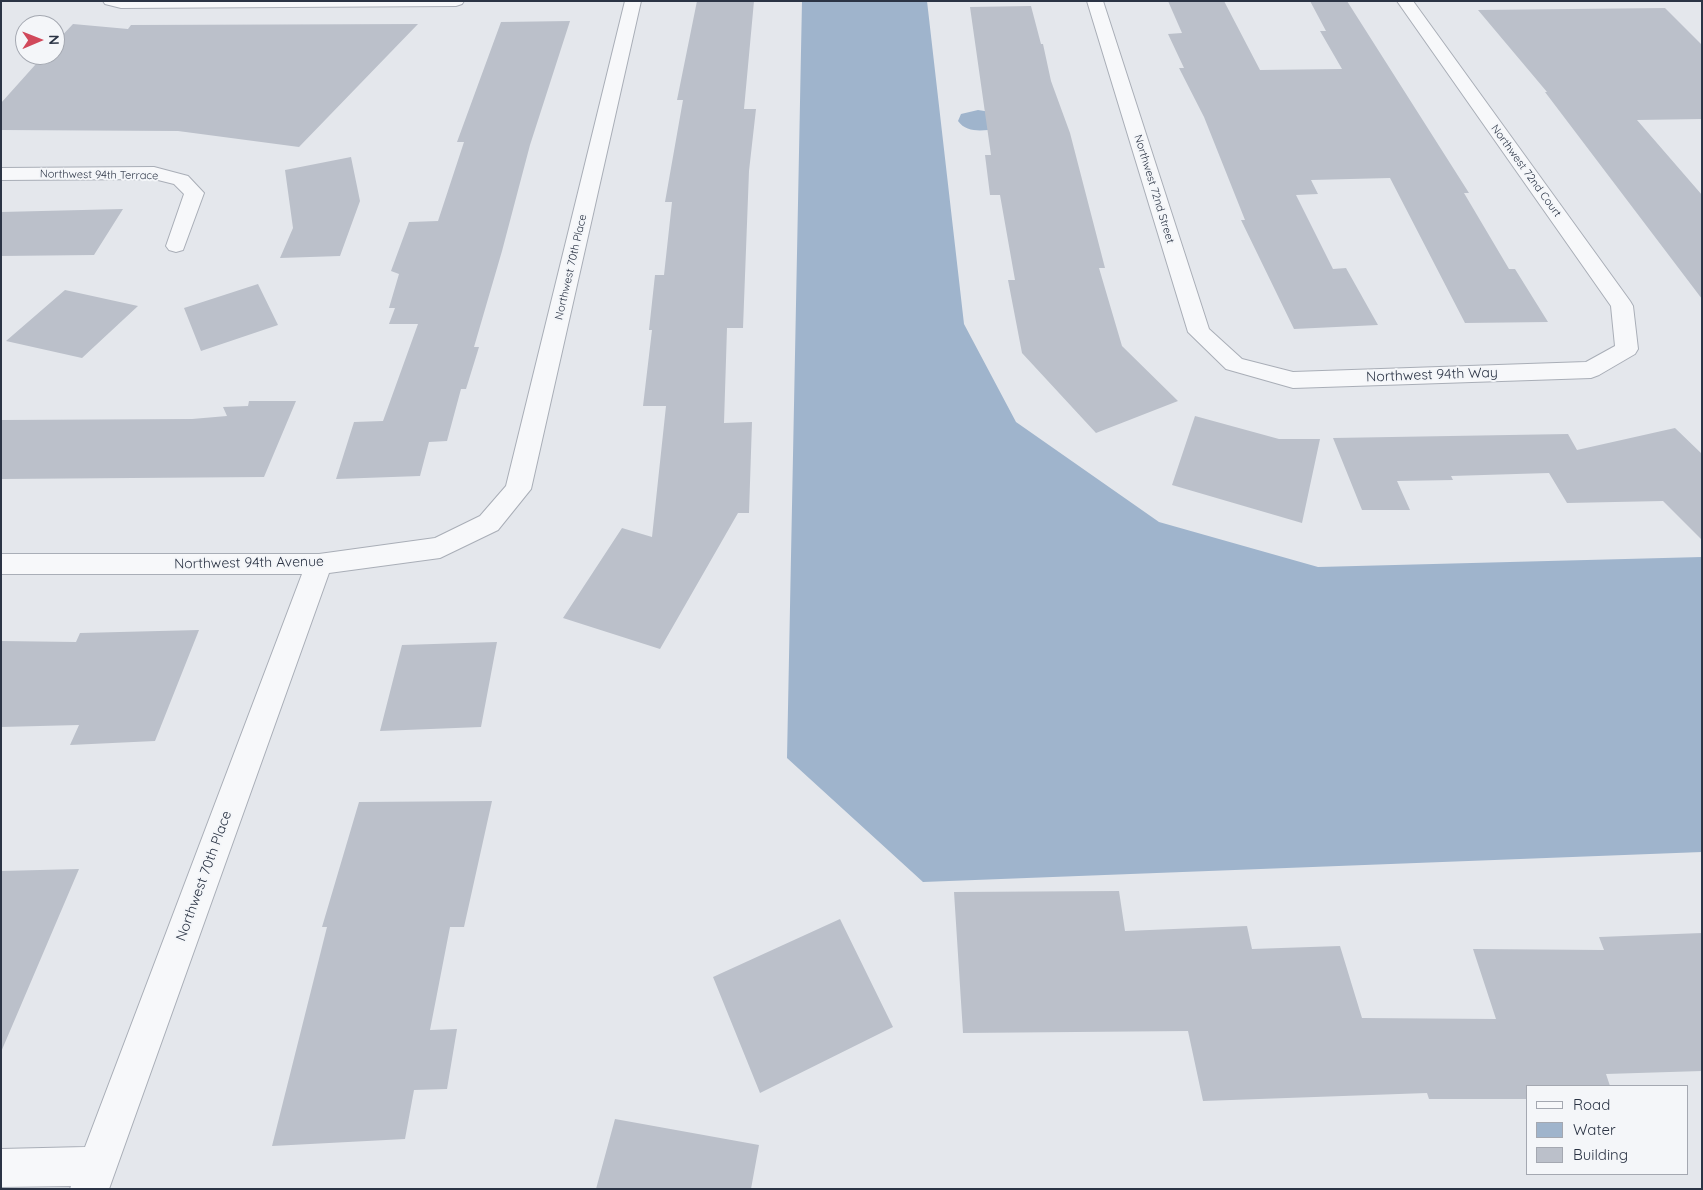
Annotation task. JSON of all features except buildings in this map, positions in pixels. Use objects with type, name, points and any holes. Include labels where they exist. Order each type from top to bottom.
[{"type":"street","points":[[111,1],[121,3],[456,1]]},
{"type":"street","name":"Northwest 70th Place","points":[[489,523],[518,489],[633,1]]},
{"type":"street","name":"Northwest 72nd Street","points":[[1095,1],[1199,332],[1234,364]]},
{"type":"street","name":"Northwest 72nd Court","points":[[1404,1],[1622,306],[1627,349]]},
{"type":"street","name":"Northwest 94th Terrace","points":[[1,174],[154,173],[180,180],[194,193],[176,246]]},
{"type":"street","name":"Northwest 94th Way","points":[[1234,364],[1294,380],[1591,370],[1627,349]]},
{"type":"street","name":"Northwest 94th Avenue","points":[[1,564],[319,564],[440,548],[489,523]]},
{"type":"street","name":"Northwest 70th Place","points":[[94,1178],[319,564]]},
{"type":"street","points":[[1,1168],[94,1178]]},
{"type":"water","points":[[802,1],[927,1],[964,324],[1016,422],[1159,522],[1318,567],[1702,557],[1702,852],[923,882],[787,758]]},
{"type":"water","points":[[978,110],[991,112],[988,130],[968,129],[958,121],[961,114]]}]
